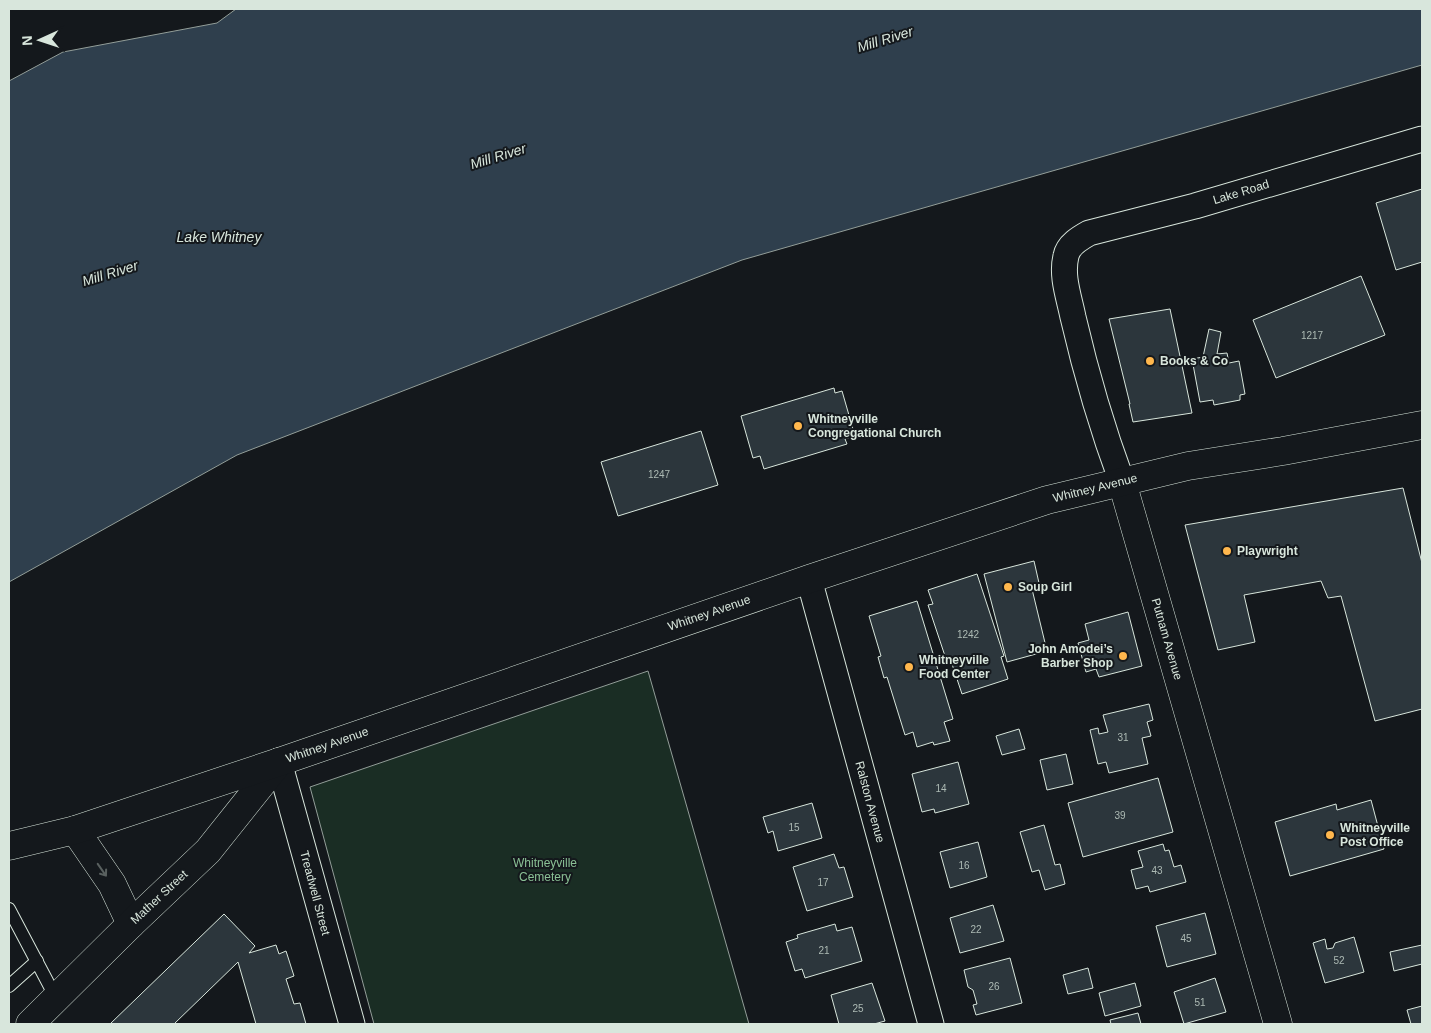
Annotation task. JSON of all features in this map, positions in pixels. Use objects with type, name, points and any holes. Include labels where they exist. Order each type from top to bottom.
[{"type":"main road","name":"Whitney Avenue","points":[[9,846],[75,830],[279,762],[809,579],[1047,500],[1188,466],[1284,452],[1422,425]]},
{"type":"main road","name":"Putnam Avenue","points":[[1122,482],[1278,1024]]},
{"type":"main road","name":"Mather Street","points":[[30,1024],[208,851],[279,762]]},
{"type":"main road","points":[[75,830],[112,884],[131,924]]},
{"type":"street","name":"Lake Road","points":[[1066,254],[1078,239],[1090,233],[1195,206],[1422,139]]},
{"type":"street","name":"Putnam Avenue","points":[[1066,254],[1064,272],[1077,334],[1100,419],[1122,482]]},
{"type":"street","name":"Ralston Avenue","points":[[809,579],[931,1024]]},
{"type":"street","name":"Treadwell Street","points":[[279,762],[352,1024]]},
{"type":"lane","points":[[9,909],[13,929],[37,961],[56,998]]},
{"type":"lane","points":[[9,986],[37,961]]},
{"type":"green space","name":"Whitneyville Cemetery","points":[[648,671],[749,1024],[374,1024],[310,787]]},
{"type":"water","name":"Lake Whitney","points":[[236,9],[1422,9],[1422,65],[742,260],[237,455],[9,582],[9,81],[63,52],[217,23]]},
{"type":"building","points":[[1422,189],[1422,262],[1396,270],[1376,203]]},
{"type":"building","points":[[1361,276],[1385,335],[1276,378],[1253,320]]},
{"type":"building","name":"Books & Co","points":[[1170,309],[1192,413],[1133,422],[1109,319]]},
{"type":"building","points":[[1209,329],[1221,332],[1217,354],[1227,353],[1229,363],[1239,361],[1245,394],[1240,395],[1240,400],[1214,405],[1213,400],[1200,402],[1192,359],[1203,357]]},
{"type":"building","name":"Whitneyville Congregational Church","points":[[834,388],[835,393],[842,391],[855,436],[845,439],[847,444],[764,469],[760,456],[753,458],[741,416]]},
{"type":"building","points":[[701,431],[718,485],[618,516],[601,462]]},
{"type":"building","points":[[1403,488],[1422,563],[1422,709],[1375,721],[1341,596],[1328,598],[1321,581],[1244,595],[1255,642],[1218,650],[1185,525]]},
{"type":"building","points":[[1034,561],[1039,583],[1031,585],[1047,651],[1007,662],[984,574]]},
{"type":"building","points":[[977,574],[1004,656],[1001,657],[1008,679],[962,694],[950,658],[946,659],[928,605],[933,604],[928,590]]},
{"type":"building","name":"Whitneyville Food Center","points":[[917,601],[953,719],[944,722],[950,741],[934,745],[933,742],[917,747],[913,732],[905,735],[887,677],[884,678],[878,657],[881,656],[869,616]]},
{"type":"building","points":[[1128,612],[1142,666],[1099,677],[1096,669],[1086,672],[1078,643],[1089,640],[1085,624]]},
{"type":"building","points":[[1149,704],[1153,720],[1147,722],[1151,736],[1142,738],[1148,764],[1109,773],[1106,762],[1098,764],[1090,730],[1098,728],[1099,734],[1108,732],[1103,715]]},
{"type":"building","points":[[1019,729],[1025,749],[1002,755],[996,736]]},
{"type":"building","points":[[1066,754],[1073,784],[1047,790],[1040,760]]},
{"type":"building","points":[[958,762],[969,804],[935,813],[934,809],[922,812],[912,774]]},
{"type":"building","points":[[1158,778],[1173,832],[1083,857],[1068,803]]},
{"type":"building","name":"Whitneyville Post Office","points":[[1371,800],[1384,849],[1290,876],[1275,822],[1336,804],[1337,810]]},
{"type":"building","points":[[812,803],[822,838],[778,851],[773,831],[768,833],[763,817]]},
{"type":"building","points":[[1044,825],[1055,865],[1060,864],[1065,884],[1045,890],[1039,870],[1032,872],[1020,832]]},
{"type":"building","points":[[978,842],[987,877],[950,888],[940,852]]},
{"type":"building","points":[[1163,844],[1165,851],[1169,850],[1174,867],[1181,865],[1186,882],[1150,892],[1148,886],[1136,889],[1131,870],[1143,867],[1138,851]]},
{"type":"building","points":[[834,854],[839,868],[844,867],[853,897],[807,911],[793,867]]},
{"type":"building","points":[[993,905],[1004,941],[960,953],[950,918]]},
{"type":"building","points":[[1205,913],[1216,954],[1167,967],[1156,926]]},
{"type":"building","points":[[224,914],[255,946],[249,953],[276,945],[279,954],[286,951],[294,976],[286,979],[294,1004],[300,1003],[306,1024],[256,1024],[238,962],[174,1024],[110,1024]]},
{"type":"building","points":[[835,924],[837,931],[852,927],[862,961],[805,978],[802,969],[795,971],[786,942],[798,938],[797,935]]},
{"type":"building","points":[[1354,937],[1364,972],[1325,983],[1313,943],[1325,939],[1327,949],[1333,948],[1335,943]]},
{"type":"building","points":[[1422,945],[1422,964],[1394,971],[1390,952]]},
{"type":"building","points":[[1010,958],[1022,1003],[976,1015],[973,1005],[977,1004],[973,990],[968,987],[964,970]]},
{"type":"building","points":[[1088,968],[1093,988],[1068,994],[1063,975]]},
{"type":"building","points":[[1215,978],[1226,1012],[1184,1024],[1174,992]]},
{"type":"building","points":[[872,983],[885,1021],[874,1024],[839,1024],[831,995]]},
{"type":"building","points":[[1135,983],[1141,1006],[1105,1016],[1099,993]]},
{"type":"building","points":[[1422,1006],[1422,1024],[1411,1024],[1407,1010]]},
{"type":"building","points":[[1138,1013],[1141,1024],[1111,1024],[1110,1020]]},
{"type":"place","name":"Books & Co","points":[[1150,361]]},
{"type":"place","name":"Whitneyville Congregational Church","points":[[798,426]]},
{"type":"place","name":"Playwright","points":[[1227,551]]},
{"type":"place","name":"Soup Girl","points":[[1008,587]]},
{"type":"place","name":"John Amodei’s Barber Shop","points":[[1123,656]]},
{"type":"place","name":"Whitneyville Food Center","points":[[909,667]]},
{"type":"place","name":"Whitneyville Post Office","points":[[1330,835]]},
{"type":"water label","name":"Mill River","points":[[885,39]]},
{"type":"water label","name":"Mill River","points":[[498,156]]},
{"type":"water label","name":"Mill River","points":[[110,273]]}]
